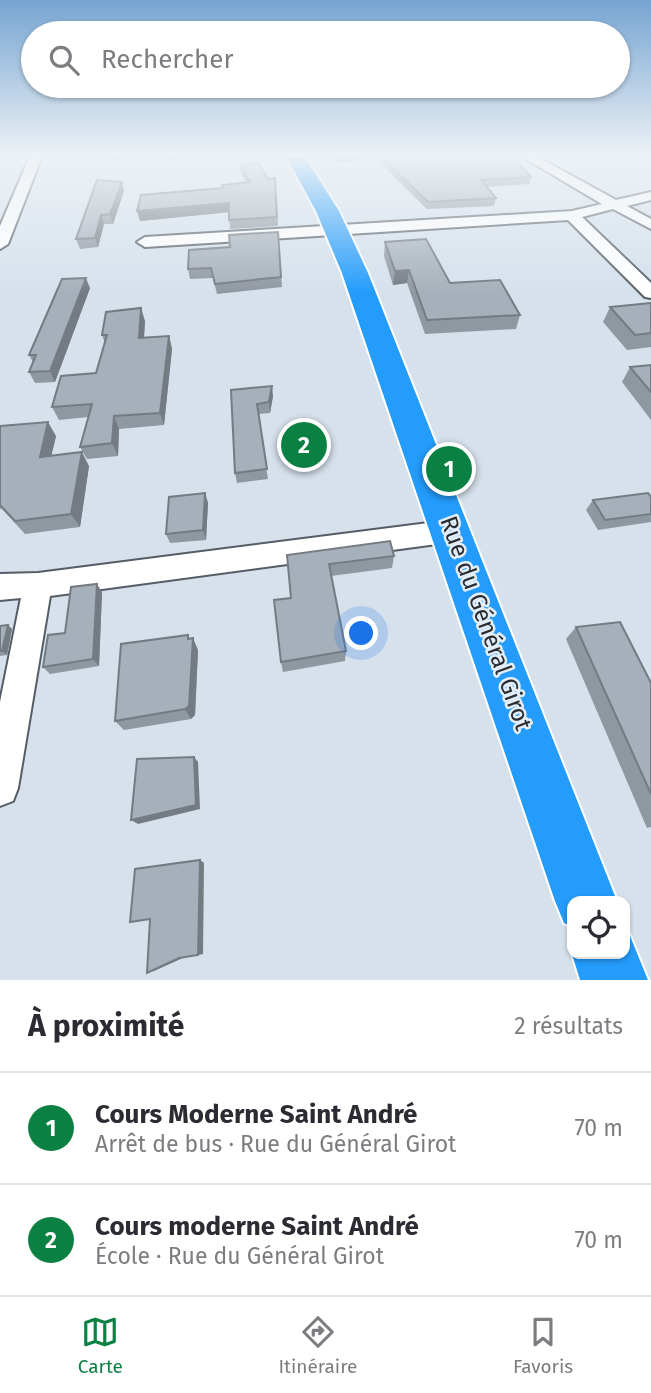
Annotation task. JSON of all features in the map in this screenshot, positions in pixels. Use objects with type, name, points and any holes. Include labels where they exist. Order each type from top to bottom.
[{"type":"highway","name":"Rue du Général Girot","points":[[322,202],[336,230],[452,531],[584,896]]},
{"type":"highway","points":[[607,959],[614,980]]},
{"type":"street","points":[[0,244],[17,202]]},
{"type":"street","points":[[609,202],[651,225]]},
{"type":"street","points":[[145,242],[572,215],[632,202]]},
{"type":"street","points":[[572,215],[651,293]]},
{"type":"street","points":[[0,587],[38,585],[452,531]]},
{"type":"street","points":[[0,788],[38,585]]},
{"type":"building","points":[[89,202],[115,202],[110,214],[101,215],[95,238],[76,239]]},
{"type":"building","points":[[139,202],[276,202],[277,217],[229,220],[229,203],[137,211]]},
{"type":"building","points":[[278,232],[281,277],[215,284],[211,268],[188,269],[189,250],[230,247],[229,235]]},
{"type":"building","points":[[426,239],[450,283],[500,280],[520,315],[427,320],[409,270],[395,271],[385,242]]},
{"type":"building","points":[[86,278],[50,371],[29,372],[36,355],[29,355],[62,279]]},
{"type":"building","points":[[651,303],[651,333],[635,335],[610,307]]},
{"type":"building","points":[[141,308],[139,338],[169,336],[160,413],[114,416],[112,443],[80,447],[92,404],[52,407],[61,376],[96,373],[107,335],[102,335],[106,312]]},
{"type":"building","points":[[651,365],[651,392],[630,367]]},
{"type":"building","points":[[272,386],[269,402],[257,404],[267,469],[235,473],[231,390]]},
{"type":"building","points":[[48,422],[40,457],[82,452],[71,514],[15,521],[0,505],[0,426]]},
{"type":"building","points":[[205,493],[203,530],[166,534],[169,497]]},
{"type":"building","points":[[648,493],[651,497],[651,514],[605,520],[593,500]]},
{"type":"building","points":[[390,541],[394,556],[329,564],[346,651],[281,662],[274,600],[291,598],[287,555]]},
{"type":"building","points":[[97,584],[93,659],[43,667],[48,635],[65,633],[71,587]]},
{"type":"building","points":[[620,622],[651,683],[651,794],[576,627]]},
{"type":"building","points":[[8,625],[2,651],[0,651],[0,626]]},
{"type":"building","points":[[188,635],[188,639],[193,638],[189,706],[185,709],[115,721],[121,644]]},
{"type":"building","points":[[194,757],[196,805],[131,820],[137,759]]},
{"type":"building","points":[[200,860],[198,955],[179,958],[147,973],[150,919],[130,922],[135,869]]},
{"type":"place","name":"Cours moderne Saint André","points":[[304,445]]},
{"type":"place","name":"Cours Moderne Saint André","points":[[449,469]]}]
